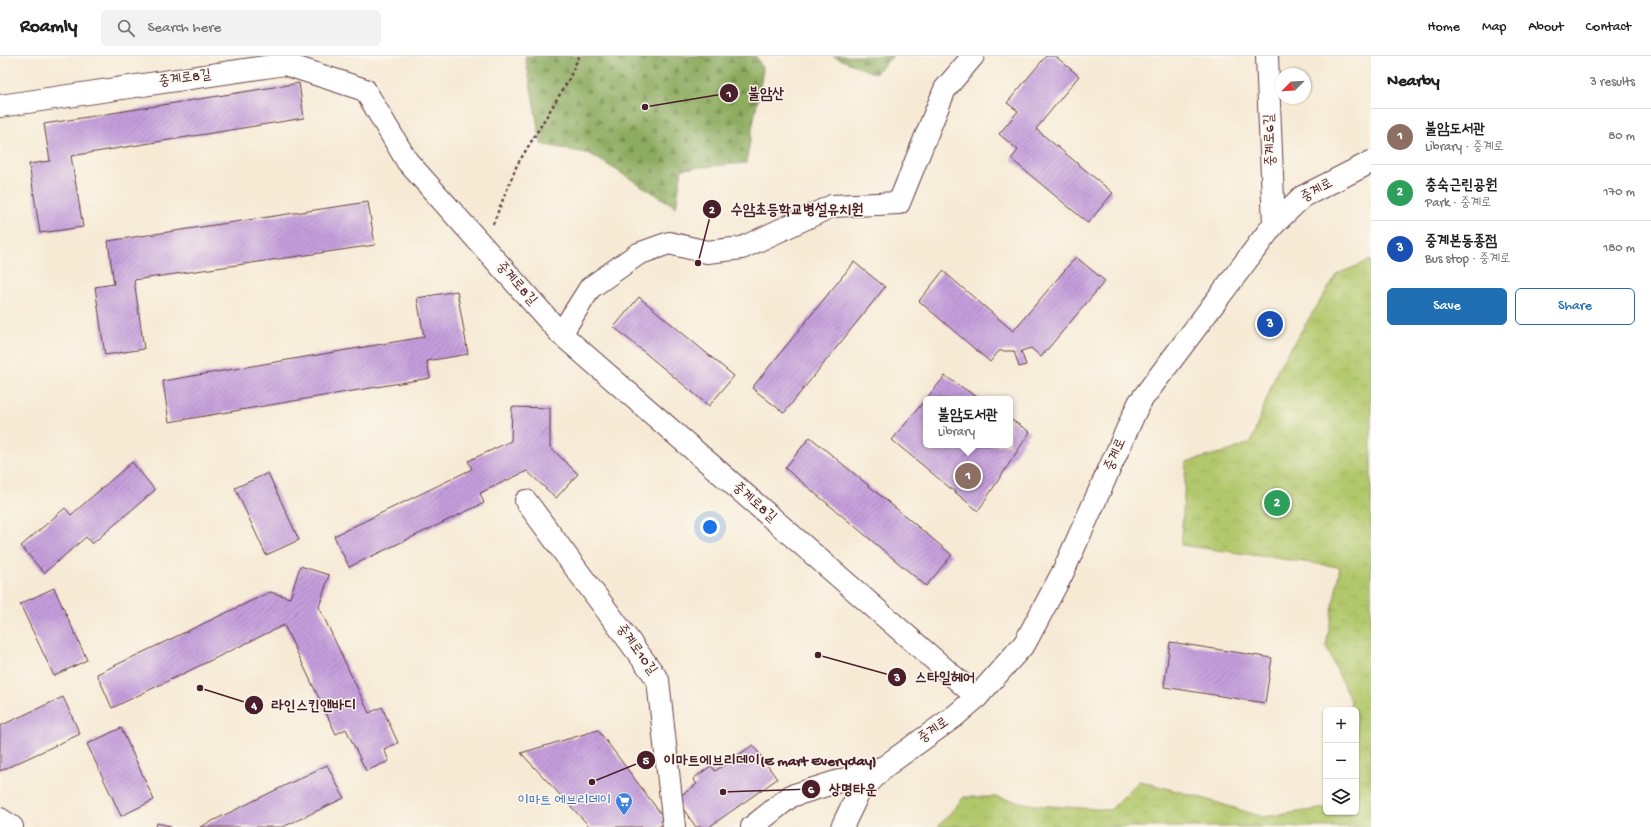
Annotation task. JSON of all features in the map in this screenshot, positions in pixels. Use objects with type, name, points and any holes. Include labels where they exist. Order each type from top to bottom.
[{"type":"street","points":[[561,334],[590,288],[638,254],[669,243],[707,252],[742,248],[832,206],[898,202],[945,89],[973,56]]},
{"type":"street","name":"중계로6길","points":[[1267,56],[1274,224]]},
{"type":"street","name":"중계로8길","points":[[0,106],[285,64],[365,90],[407,161],[561,334],[977,696]]},
{"type":"street","name":"중계로","points":[[842,827],[858,794],[884,767],[955,716],[977,696],[1025,643],[1062,574],[1139,403],[1274,224],[1302,197],[1371,162]]},
{"type":"street","name":"중계로10길","points":[[526,501],[658,680],[674,827]]},
{"type":"street","name":"중계로","points":[[752,827],[791,796],[884,767]]},
{"type":"street","points":[[0,819],[12,827]]},
{"type":"path","points":[[484,247],[517,165],[568,81],[579,56]]},
{"type":"green space","points":[[525,56],[756,56],[763,70],[746,163],[682,169],[676,207],[590,154],[541,144]]},
{"type":"green space","points":[[833,56],[893,56],[875,74]]},
{"type":"green space","points":[[1371,260],[1371,827],[938,827],[964,797],[995,797],[1035,805],[1110,810],[1139,781],[1199,797],[1263,817],[1323,808],[1323,815],[1359,815],[1359,707],[1350,707],[1351,702],[1326,646],[1340,567],[1181,545],[1186,462],[1229,451],[1251,442],[1278,368],[1337,274]]},
{"type":"building","points":[[1046,56],[1055,56],[1079,76],[1036,129],[1113,193],[1088,223],[1011,159],[1018,150],[999,134],[1018,111],[1007,103]]},
{"type":"building","points":[[299,83],[304,118],[71,156],[83,227],[40,233],[29,164],[50,161],[44,124]]},
{"type":"building","points":[[368,202],[375,245],[134,280],[144,349],[105,355],[95,287],[114,284],[108,241]]},
{"type":"building","points":[[1076,257],[1105,281],[1041,357],[1031,348],[1021,351],[1026,365],[1019,367],[1014,351],[999,351],[990,362],[919,301],[943,271],[1013,331]]},
{"type":"building","points":[[854,262],[885,287],[784,413],[752,388]]},
{"type":"building","points":[[457,291],[468,354],[427,361],[430,378],[169,422],[163,381],[424,337],[417,298]]},
{"type":"building","points":[[639,297],[734,376],[709,406],[614,327]]},
{"type":"building","points":[[945,376],[975,396],[928,396]]},
{"type":"building","points":[[923,403],[923,448],[1013,448],[1013,421],[1030,432],[978,511],[892,440]]},
{"type":"building","points":[[512,407],[550,408],[550,447],[578,474],[556,498],[527,471],[480,493],[484,503],[349,567],[334,536],[472,469],[468,461],[511,441]]},
{"type":"building","points":[[810,437],[952,555],[926,586],[785,468]]},
{"type":"building","points":[[132,462],[155,490],[92,544],[86,537],[44,573],[21,546],[65,508],[71,515]]},
{"type":"building","points":[[268,473],[299,540],[266,555],[235,488]]},
{"type":"building","points":[[300,566],[329,575],[319,607],[369,713],[382,707],[398,743],[384,749],[389,761],[366,771],[346,729],[336,734],[284,625],[112,708],[97,674],[270,592],[290,598]]},
{"type":"building","points":[[54,588],[87,660],[54,676],[20,604]]},
{"type":"building","points":[[1170,642],[1272,658],[1265,703],[1164,687]]},
{"type":"building","points":[[63,697],[80,734],[0,771],[0,726]]},
{"type":"building","points":[[121,728],[154,800],[121,816],[87,744]]},
{"type":"building","points":[[598,730],[667,822],[658,827],[590,827],[521,753]]},
{"type":"building","points":[[753,745],[777,779],[709,827],[696,827],[676,799],[697,784],[693,779],[711,766],[715,771]]},
{"type":"building","points":[[327,765],[344,798],[283,827],[200,827]]},
{"type":"building","points":[[157,823],[170,826],[170,827],[156,827]]},
{"type":"place","name":"불암산","points":[[645,107]]},
{"type":"place","name":"수암초등학교병설유치원","points":[[698,263]]},
{"type":"place","name":"중계본동종점","points":[[1270,324]]},
{"type":"place","name":"불암도서관","points":[[968,476]]},
{"type":"place","name":"충숙근린공원","points":[[1277,503]]},
{"type":"place","name":"스타일헤어","points":[[818,655]]},
{"type":"place","name":"라인스킨앤바디","points":[[200,688]]},
{"type":"place","name":"이마트에브리데이(E mart Everyday)","points":[[592,782]]},
{"type":"place","name":"상명타운","points":[[723,792]]},
{"type":"place","name":"이마트 에브리데이","points":[[624,816]]}]
